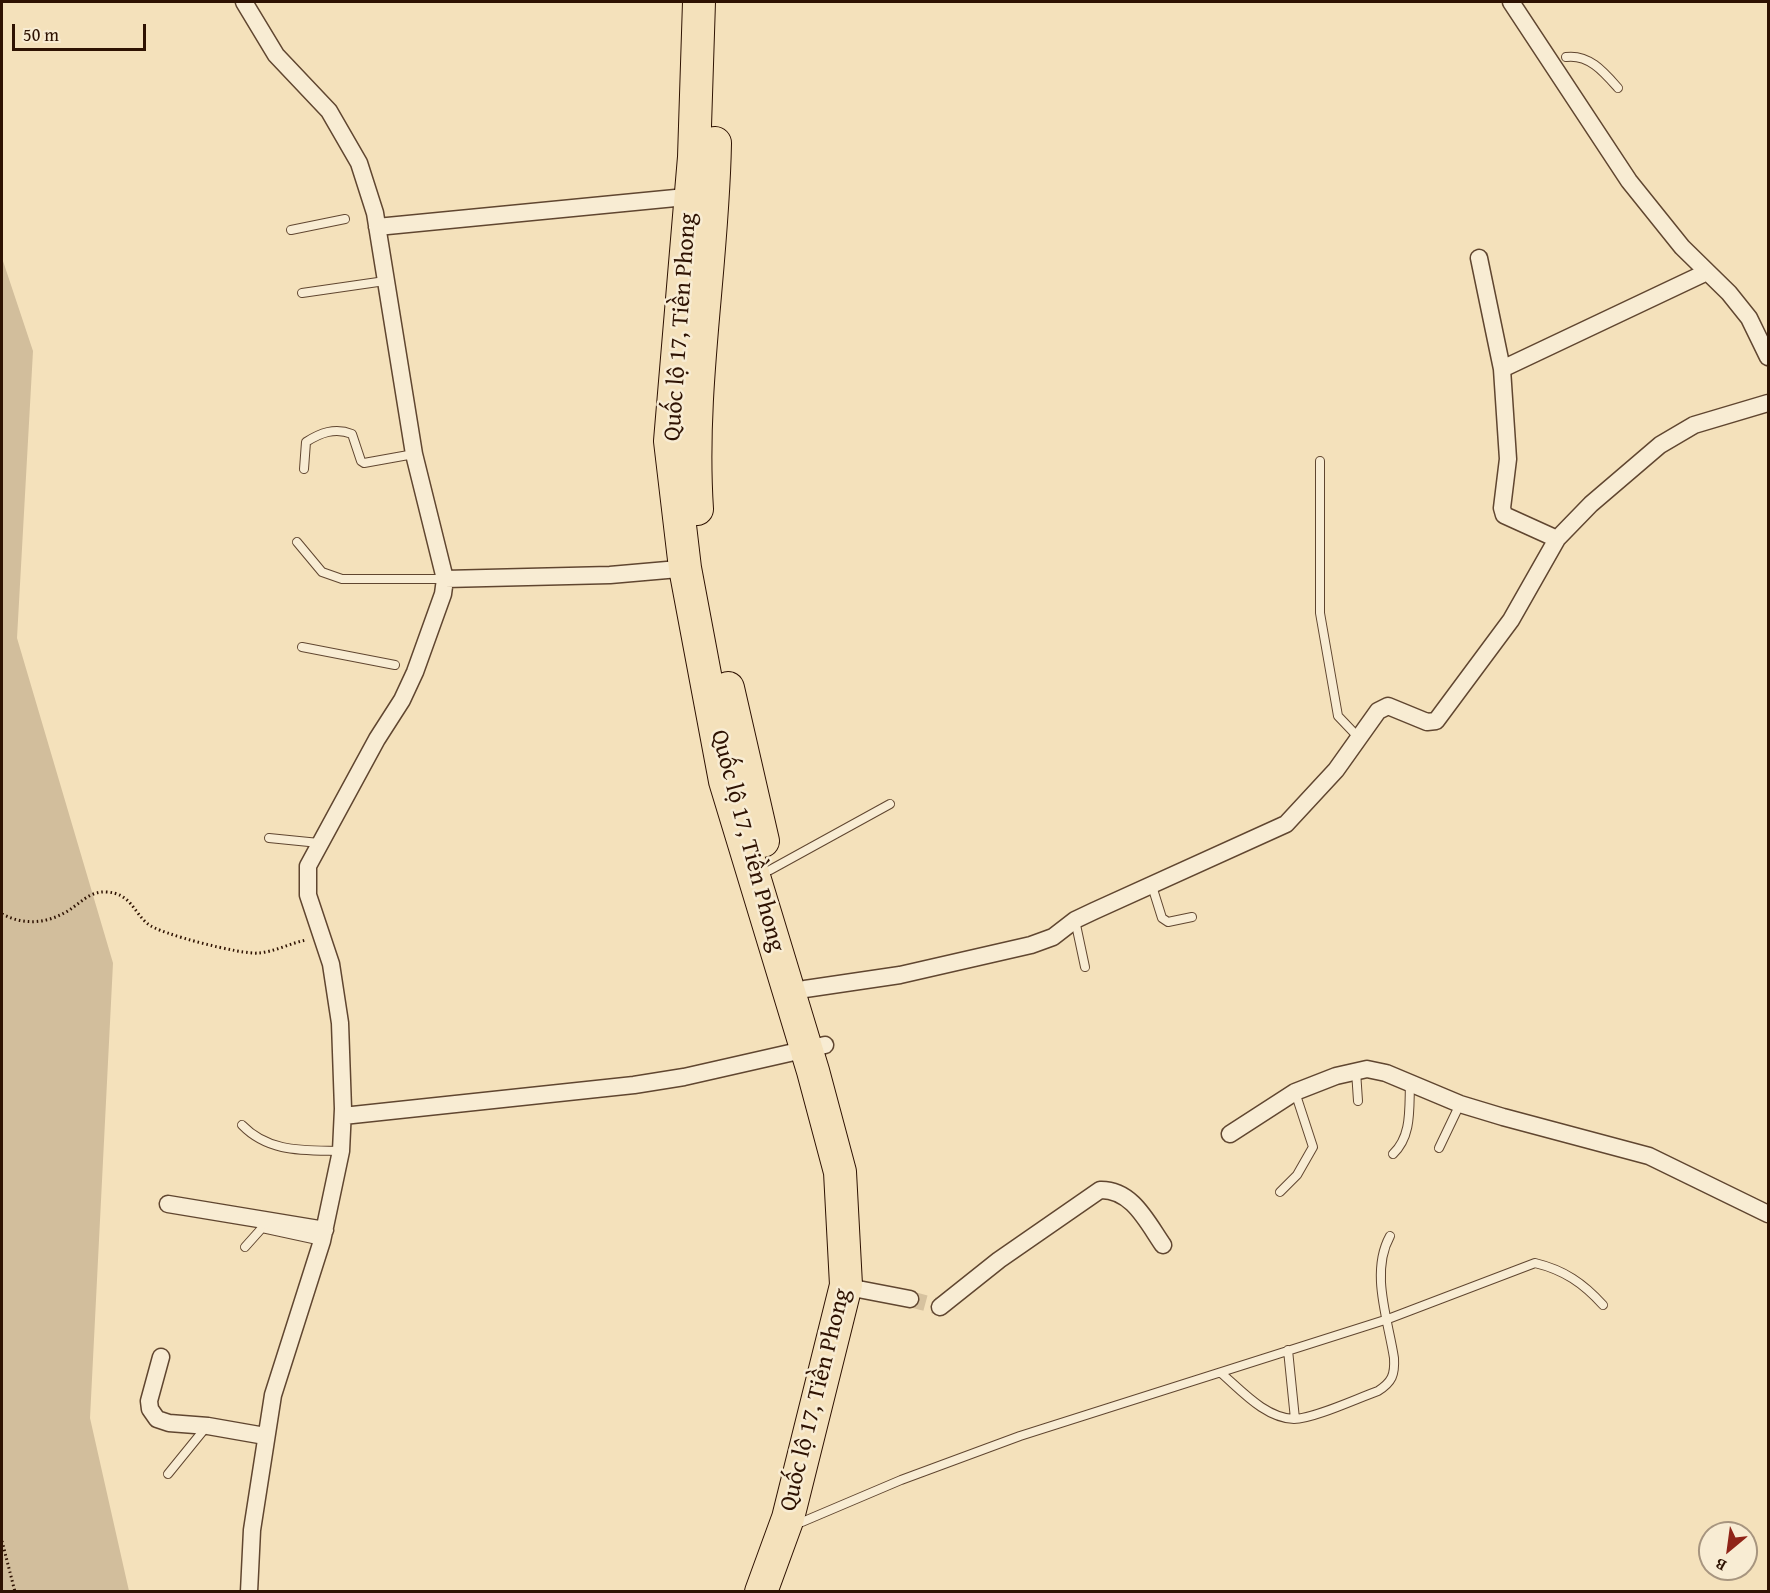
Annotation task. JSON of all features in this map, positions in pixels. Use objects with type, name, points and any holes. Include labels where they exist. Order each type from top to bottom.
[{"type":"highway","name":"Quốc lộ 17, Tiền Phong","points":[[699,2],[703,196]]},
{"type":"highway","name":"Quốc lộ 17, Tiền Phong","points":[[718,2],[703,196],[693,568],[725,782],[815,1047],[847,1128],[857,1186],[862,1252],[853,1328],[802,1522],[778,1592]]},
{"type":"highway","name":"Quốc lộ 17, Tiền Phong","points":[[693,568],[789,944],[805,989],[840,1172],[846,1286],[789,1518],[761,1592]]},
{"type":"street","points":[[244,2],[276,55],[329,111],[359,163],[373,218],[385,281],[414,454],[445,579],[443,594],[411,670],[402,700],[377,739],[308,866],[308,895],[331,964],[340,1023],[343,1116],[341,1151],[323,1235],[273,1395],[252,1530],[249,1592]]},
{"type":"street","points":[[1511,2],[1560,61],[1629,181],[1682,247],[1749,318],[1768,357]]},
{"type":"street","points":[[373,218],[492,215],[703,196]]},
{"type":"street","points":[[1479,258],[1502,369],[1508,459],[1502,507],[1504,515],[1557,539]]},
{"type":"street","points":[[1502,369],[1707,272]]},
{"type":"street","points":[[805,989],[900,975],[1031,945],[1053,937],[1075,920],[1286,824],[1336,770],[1378,711],[1388,706],[1427,722],[1436,721],[1511,620],[1557,539],[1591,504],[1660,445],[1694,425],[1768,403]]},
{"type":"street","points":[[445,579],[567,577],[693,568]]},
{"type":"street","points":[[343,1116],[634,1085],[684,1077],[815,1047]]},
{"type":"street","points":[[1230,1134],[1295,1092],[1367,1069],[1386,1073],[1460,1104],[1649,1156],[1768,1214]]},
{"type":"street","points":[[940,1306],[1016,1247],[1100,1190],[1113,1190],[1132,1202],[1163,1245]]},
{"type":"street","points":[[168,1204],[323,1235]]},
{"type":"street","points":[[858,1289],[910,1299]]},
{"type":"street","points":[[161,1357],[149,1401],[150,1409],[157,1419],[169,1423],[208,1426],[265,1436]]},
{"type":"lane","points":[[1560,61],[1577,55],[1590,61],[1618,88]]},
{"type":"lane","points":[[291,230],[345,219]]},
{"type":"lane","points":[[302,293],[385,281]]},
{"type":"lane","points":[[304,469],[303,452],[306,442],[320,433],[343,430],[352,434],[361,460],[364,462],[414,454]]},
{"type":"lane","points":[[1320,461],[1320,613],[1338,716],[1359,738]]},
{"type":"lane","points":[[297,542],[322,572],[342,579],[445,579]]},
{"type":"lane","points":[[302,647],[395,665]]},
{"type":"lane","points":[[770,870],[890,804]]},
{"type":"lane","points":[[269,838],[319,843]]},
{"type":"lane","points":[[1152,886],[1162,918],[1168,922],[1178,922],[1192,917]]},
{"type":"lane","points":[[1075,920],[1085,968]]},
{"type":"lane","points":[[1356,1071],[1358,1101]]},
{"type":"lane","points":[[1393,1154],[1403,1144],[1407,1130],[1410,1084]]},
{"type":"lane","points":[[1280,1192],[1297,1175],[1313,1147],[1295,1092]]},
{"type":"lane","points":[[1439,1148],[1460,1104]]},
{"type":"lane","points":[[242,1125],[264,1143],[301,1150],[341,1151]]},
{"type":"lane","points":[[245,1247],[262,1228],[323,1235]]},
{"type":"lane","points":[[1221,1373],[1255,1403],[1278,1415],[1295,1419],[1378,1391],[1389,1383],[1395,1373],[1379,1267],[1382,1249],[1390,1236]]},
{"type":"lane","points":[[802,1522],[901,1480],[1020,1436],[1388,1319],[1535,1263],[1571,1276],[1587,1288],[1603,1305]]},
{"type":"lane","points":[[1288,1350],[1295,1419]]},
{"type":"lane","points":[[168,1474],[208,1426]]},
{"type":"path","points":[[2,914],[15,921],[40,922],[66,912],[85,897],[106,892],[121,896],[135,906],[148,924],[164,933],[232,951],[258,953],[320,936]]},
{"type":"path","points":[[2,1541],[15,1592]]},
{"type":"shaded area","points":[[2,258],[33,351],[17,638],[113,963],[90,1418],[129,1591],[2,1591]]},
{"type":"tunnel","points":[[910,1299],[940,1307]]}]
